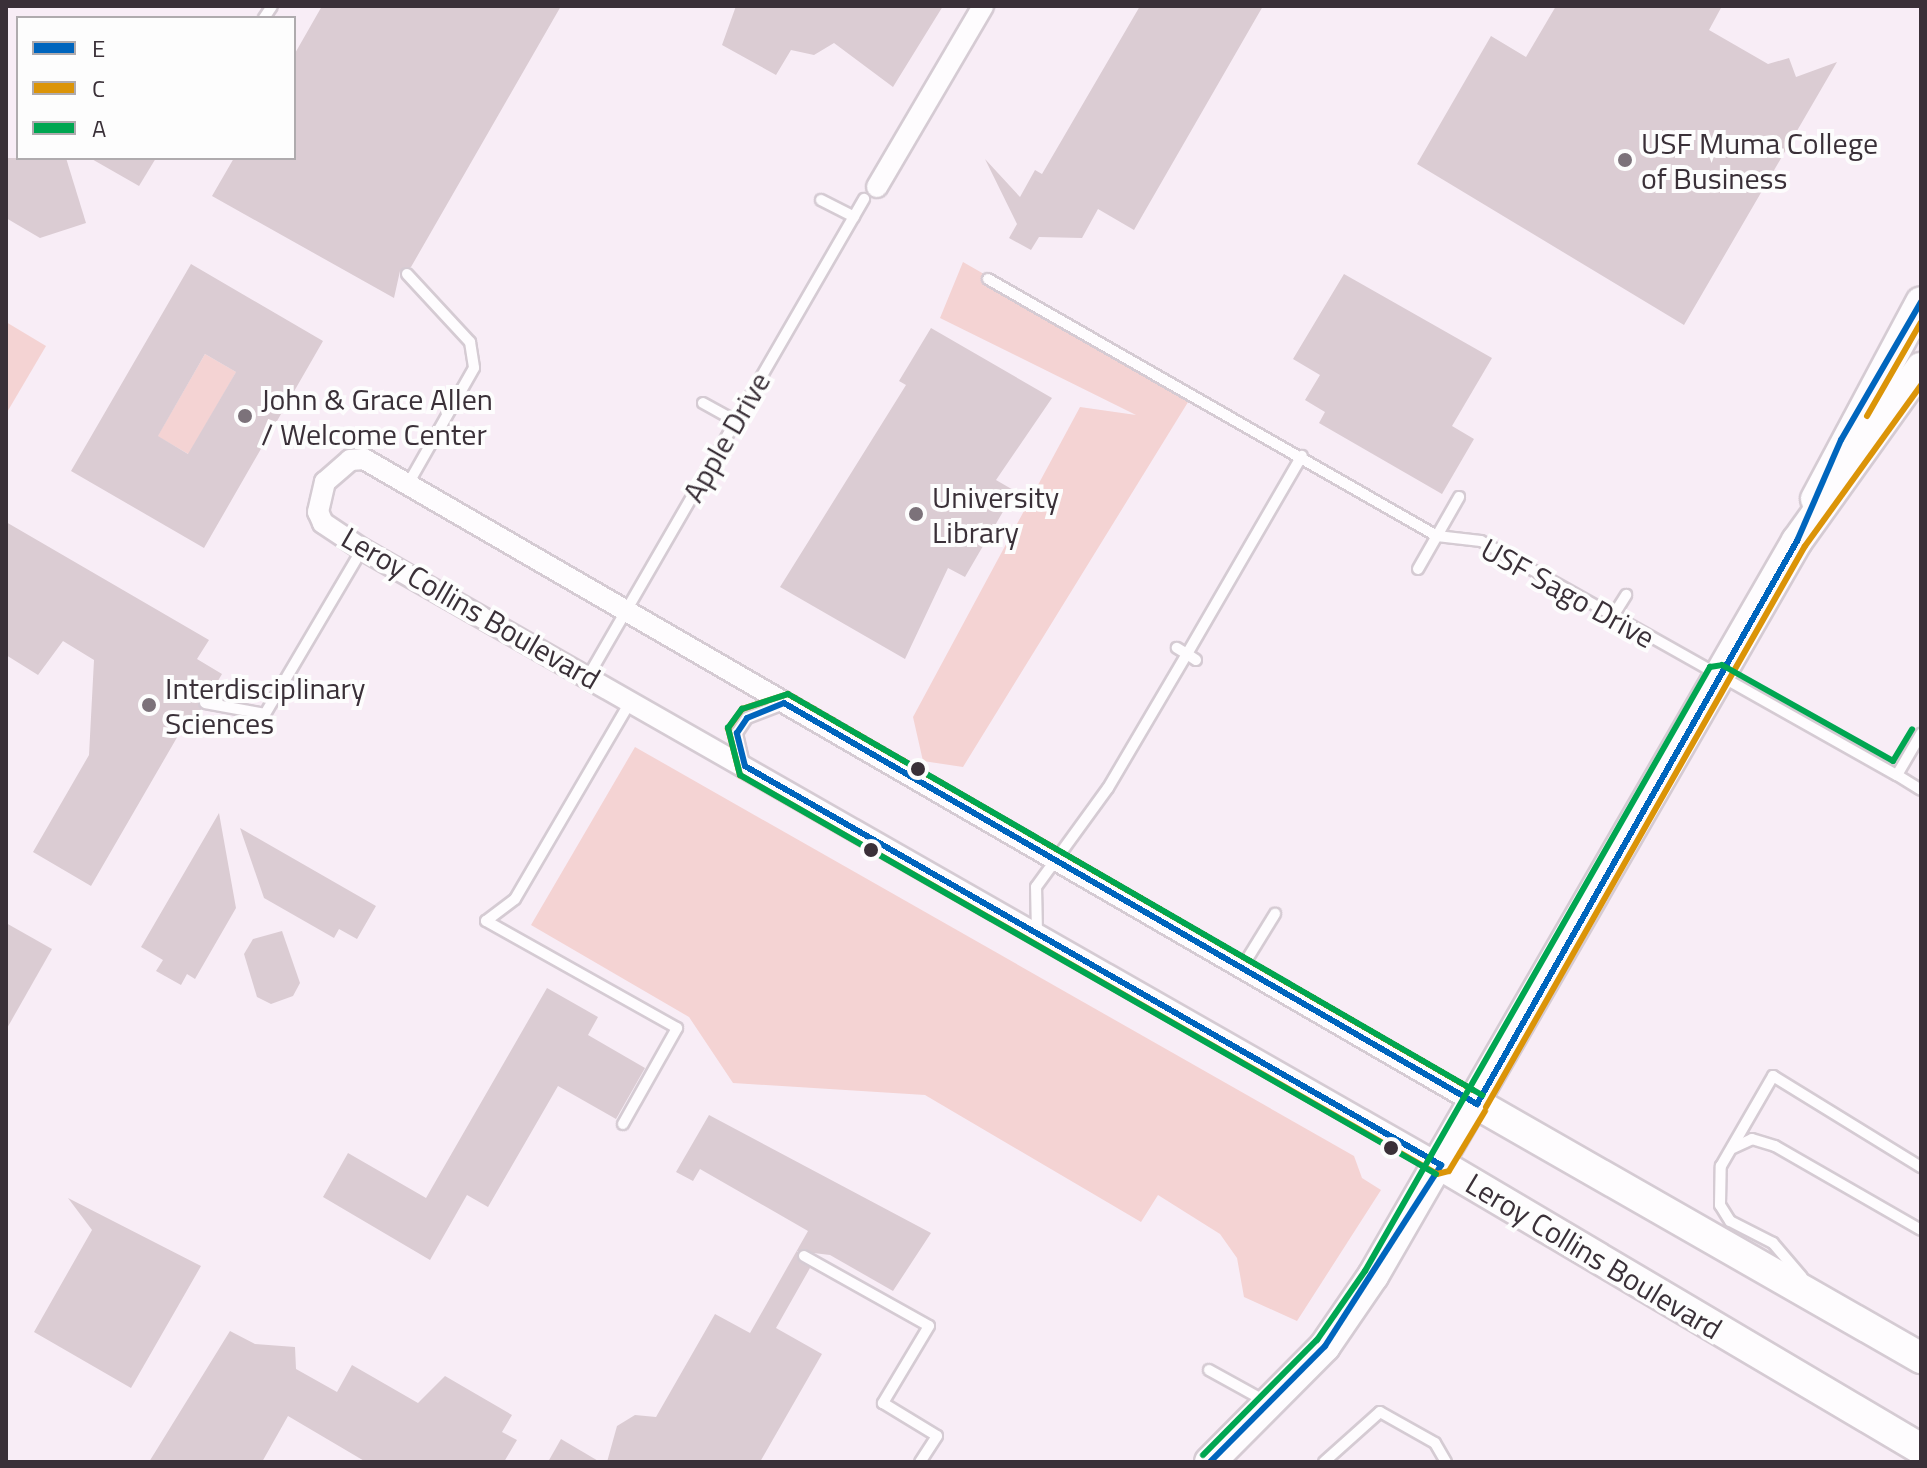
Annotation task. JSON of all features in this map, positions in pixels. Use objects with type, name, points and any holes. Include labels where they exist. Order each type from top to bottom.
[{"type":"street","points":[[870,193],[983,6]]},
{"type":"street","points":[[1797,541],[1841,440],[1921,302]]},
{"type":"street","points":[[1210,1462],[1272,1404],[1325,1346],[1477,1104],[1717,674],[1797,541],[1921,368]]},
{"type":"street","name":"Leroy Collins Boulevard","points":[[1921,1358],[1052,860],[364,459],[350,460],[325,482],[318,512],[323,523],[362,549],[589,675],[1038,936],[1441,1165],[1921,1449]]},
{"type":"lane","name":"Apple Drive","points":[[589,675],[870,193]]},
{"type":"lane","points":[[821,200],[854,217]]},
{"type":"lane","points":[[407,274],[470,342],[474,368],[408,484]]},
{"type":"lane","name":"USF Sago Drive","points":[[988,279],[1437,536],[1481,541],[1921,790]]},
{"type":"lane","points":[[703,403],[735,421]]},
{"type":"lane","points":[[1038,936],[1031,907],[1052,860],[1108,788],[1302,456]]},
{"type":"lane","points":[[1418,569],[1459,497]]},
{"type":"lane","points":[[205,703],[265,714],[362,549]]},
{"type":"lane","points":[[1613,616],[1626,595]]},
{"type":"lane","points":[[623,1124],[677,1028],[486,921],[515,899],[631,700]]},
{"type":"lane","points":[[745,766],[742,726],[784,703]]},
{"type":"lane","points":[[1897,775],[1921,734]]},
{"type":"lane","points":[[1241,969],[1275,914]]},
{"type":"lane","points":[[1824,1303],[1773,1243],[1730,1221],[1720,1205],[1721,1166],[1773,1076],[1921,1167]]},
{"type":"lane","points":[[1731,1149],[1752,1139],[1775,1146],[1921,1230]]},
{"type":"lane","points":[[804,1256],[929,1326],[883,1403],[937,1436],[920,1462]]},
{"type":"lane","points":[[1209,1370],[1272,1404]]},
{"type":"lane","points":[[1802,1379],[1921,1433]]},
{"type":"lane","points":[[1324,1462],[1380,1412],[1435,1443],[1446,1462]]},
{"type":"shaded area","points":[[963,262],[1193,394],[963,767],[923,761],[913,717],[1080,407],[1136,415],[940,318]]},
{"type":"shaded area","points":[[6,322],[46,346],[6,414]]},
{"type":"shaded area","points":[[205,354],[236,372],[189,454],[158,436]]},
{"type":"shaded area","points":[[635,747],[1354,1156],[1362,1178],[1381,1190],[1297,1321],[1244,1297],[1237,1258],[1220,1234],[1158,1195],[1141,1222],[925,1095],[733,1083],[689,1017],[531,925]]},
{"type":"building","points":[[322,6],[561,6],[411,267],[400,271],[394,298],[212,196],[233,160],[296,160],[296,52]]},
{"type":"building","points":[[736,6],[943,6],[893,87],[834,43],[814,55],[791,50],[776,75],[722,45]]},
{"type":"building","points":[[1140,6],[1263,6],[1134,230],[1098,209],[1082,238],[1039,237],[1031,250],[1009,238],[1017,224],[985,159],[1020,197],[1035,170],[1042,174]]},
{"type":"building","name":"USF Muma College of Business","points":[[1556,6],[1722,6],[1709,30],[1768,64],[1789,58],[1796,77],[1837,62],[1684,325],[1417,164],[1491,36],[1526,57]]},
{"type":"building","points":[[6,158],[67,160],[86,223],[40,238],[6,218]]},
{"type":"building","points":[[94,160],[155,160],[139,186]]},
{"type":"building","name":"John & Grace Allen / Welcome Center","points":[[191,264],[323,341],[204,548],[71,471]],"holes":[[[205,354],[236,372],[188,454],[158,436]]]},
{"type":"building","points":[[1344,274],[1492,358],[1452,426],[1474,439],[1442,494],[1319,423],[1325,412],[1305,400],[1320,375],[1293,359]]},
{"type":"building","name":"University Library","points":[[931,328],[1052,398],[996,480],[1015,491],[965,577],[948,568],[905,659],[780,587],[906,385],[899,381]]},
{"type":"building","name":"Interdisciplinary Sciences","points":[[6,522],[209,640],[197,659],[222,674],[209,696],[198,698],[201,710],[196,718],[190,715],[91,886],[33,852],[89,755],[94,660],[63,641],[38,675],[6,655]]},
{"type":"building","points":[[219,813],[236,908],[195,979],[187,974],[181,985],[156,971],[163,960],[141,947]]},
{"type":"building","points":[[240,828],[376,906],[357,939],[339,929],[334,938],[264,898]]},
{"type":"building","points":[[6,923],[52,949],[6,1030]]},
{"type":"building","points":[[282,931],[300,983],[293,996],[271,1004],[257,997],[244,954],[253,939]]},
{"type":"building","points":[[547,988],[598,1017],[588,1035],[645,1068],[616,1119],[558,1086],[488,1207],[467,1195],[430,1260],[323,1197],[348,1153],[426,1198]]},
{"type":"building","points":[[709,1115],[931,1233],[893,1291],[830,1255],[797,1251],[810,1268],[776,1328],[822,1354],[760,1462],[607,1462],[617,1426],[635,1415],[656,1417],[715,1314],[750,1333],[808,1231],[700,1169],[693,1181],[676,1172]]},
{"type":"building","points":[[68,1198],[201,1266],[131,1388],[34,1332],[92,1230]]},
{"type":"building","points":[[230,1331],[255,1344],[295,1347],[296,1369],[337,1392],[352,1365],[418,1403],[445,1376],[512,1415],[502,1432],[517,1440],[504,1462],[366,1462],[288,1416],[262,1462],[149,1462]]},
{"type":"building","points":[[561,1439],[600,1462],[548,1462]]},
{"type":"transit line","name":"E","points":[[1210,1462],[1325,1346],[1441,1165],[745,766],[737,733],[747,718],[784,703],[1477,1104],[1797,541],[1841,440],[1921,302]]},
{"type":"transit line","name":"C","points":[[1867,416],[1921,322]]},
{"type":"transit line","name":"C","points":[[1486,1107],[1805,546],[1921,385]]},
{"type":"transit line","name":"A","points":[[1203,1455],[1317,1340],[1365,1271],[1710,667],[1722,665],[1893,761],[1912,729]]},
{"type":"transit line","name":"C","points":[[1473,1090],[788,694],[742,709],[728,728],[740,775],[1437,1174],[1449,1171],[1485,1111]]},
{"type":"transit line","name":"A","points":[[1436,1174],[740,775],[728,728],[742,709],[788,694],[1482,1095]]},
{"type":"place","name":"USF Muma College of Business","points":[[1625,160]]},
{"type":"place","name":"John & Grace Allen / Welcome Center","points":[[245,416]]},
{"type":"place","name":"University Library","points":[[916,514]]},
{"type":"place","name":"Interdisciplinary Sciences","points":[[149,705]]}]
